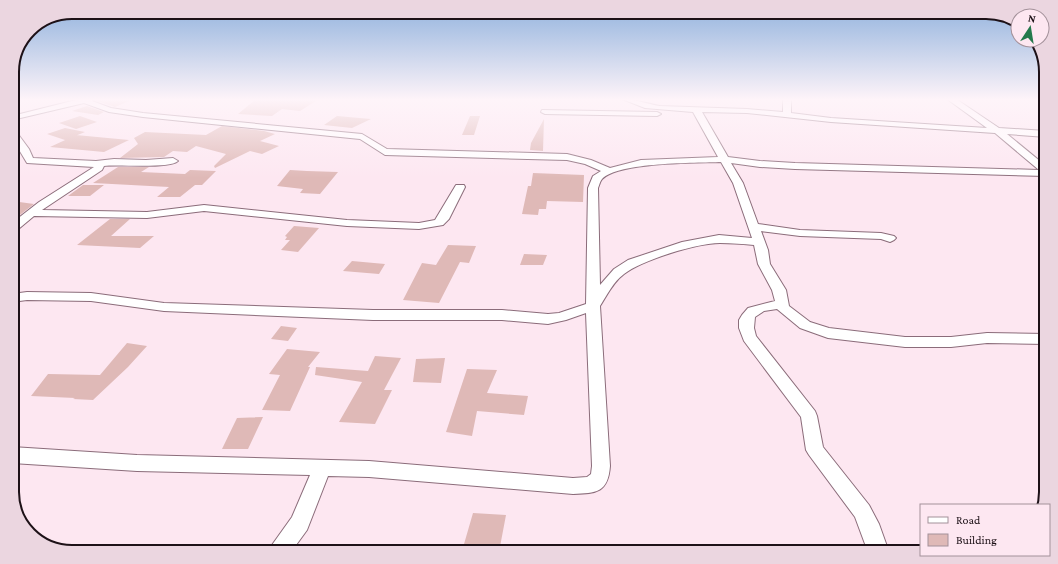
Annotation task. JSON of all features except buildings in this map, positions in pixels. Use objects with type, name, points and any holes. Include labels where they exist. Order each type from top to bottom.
[{"type":"street","points":[[246,125],[362,137],[386,152],[567,157],[588,162],[609,171]]},
{"type":"street","points":[[705,125],[738,183],[762,250],[764,264],[779,290],[781,304],[789,313],[805,325],[828,333],[905,342],[951,342],[987,338],[1039,339]]},
{"type":"street","points":[[905,125],[1039,134]]},
{"type":"street","points":[[989,125],[1039,166]]},
{"type":"street","points":[[19,142],[30,161],[96,164],[114,162],[146,163],[173,161]]},
{"type":"street","points":[[19,455],[137,463],[369,470],[573,486],[591,485],[600,478],[601,466],[593,306],[593,188],[597,178],[609,171],[641,163],[725,159],[760,164],[801,167],[1039,172]]},
{"type":"street","points":[[19,223],[31,213],[92,174],[99,168],[96,164]]},
{"type":"street","points":[[31,213],[147,215],[204,208],[348,223],[419,226],[439,223],[443,219],[460,187]]},
{"type":"street","points":[[754,227],[776,231],[881,236],[890,238]]},
{"type":"street","points":[[19,300],[90,297],[164,307],[212,310],[381,315],[502,315],[548,319],[568,315],[593,306],[606,284],[618,272],[632,263],[699,242],[728,239],[758,242]]},
{"type":"street","points":[[781,304],[767,306],[752,312],[745,322],[747,332],[809,416],[815,450],[862,511],[869,524],[876,545]]},
{"type":"street","points":[[284,545],[300,523],[322,468]]}]
